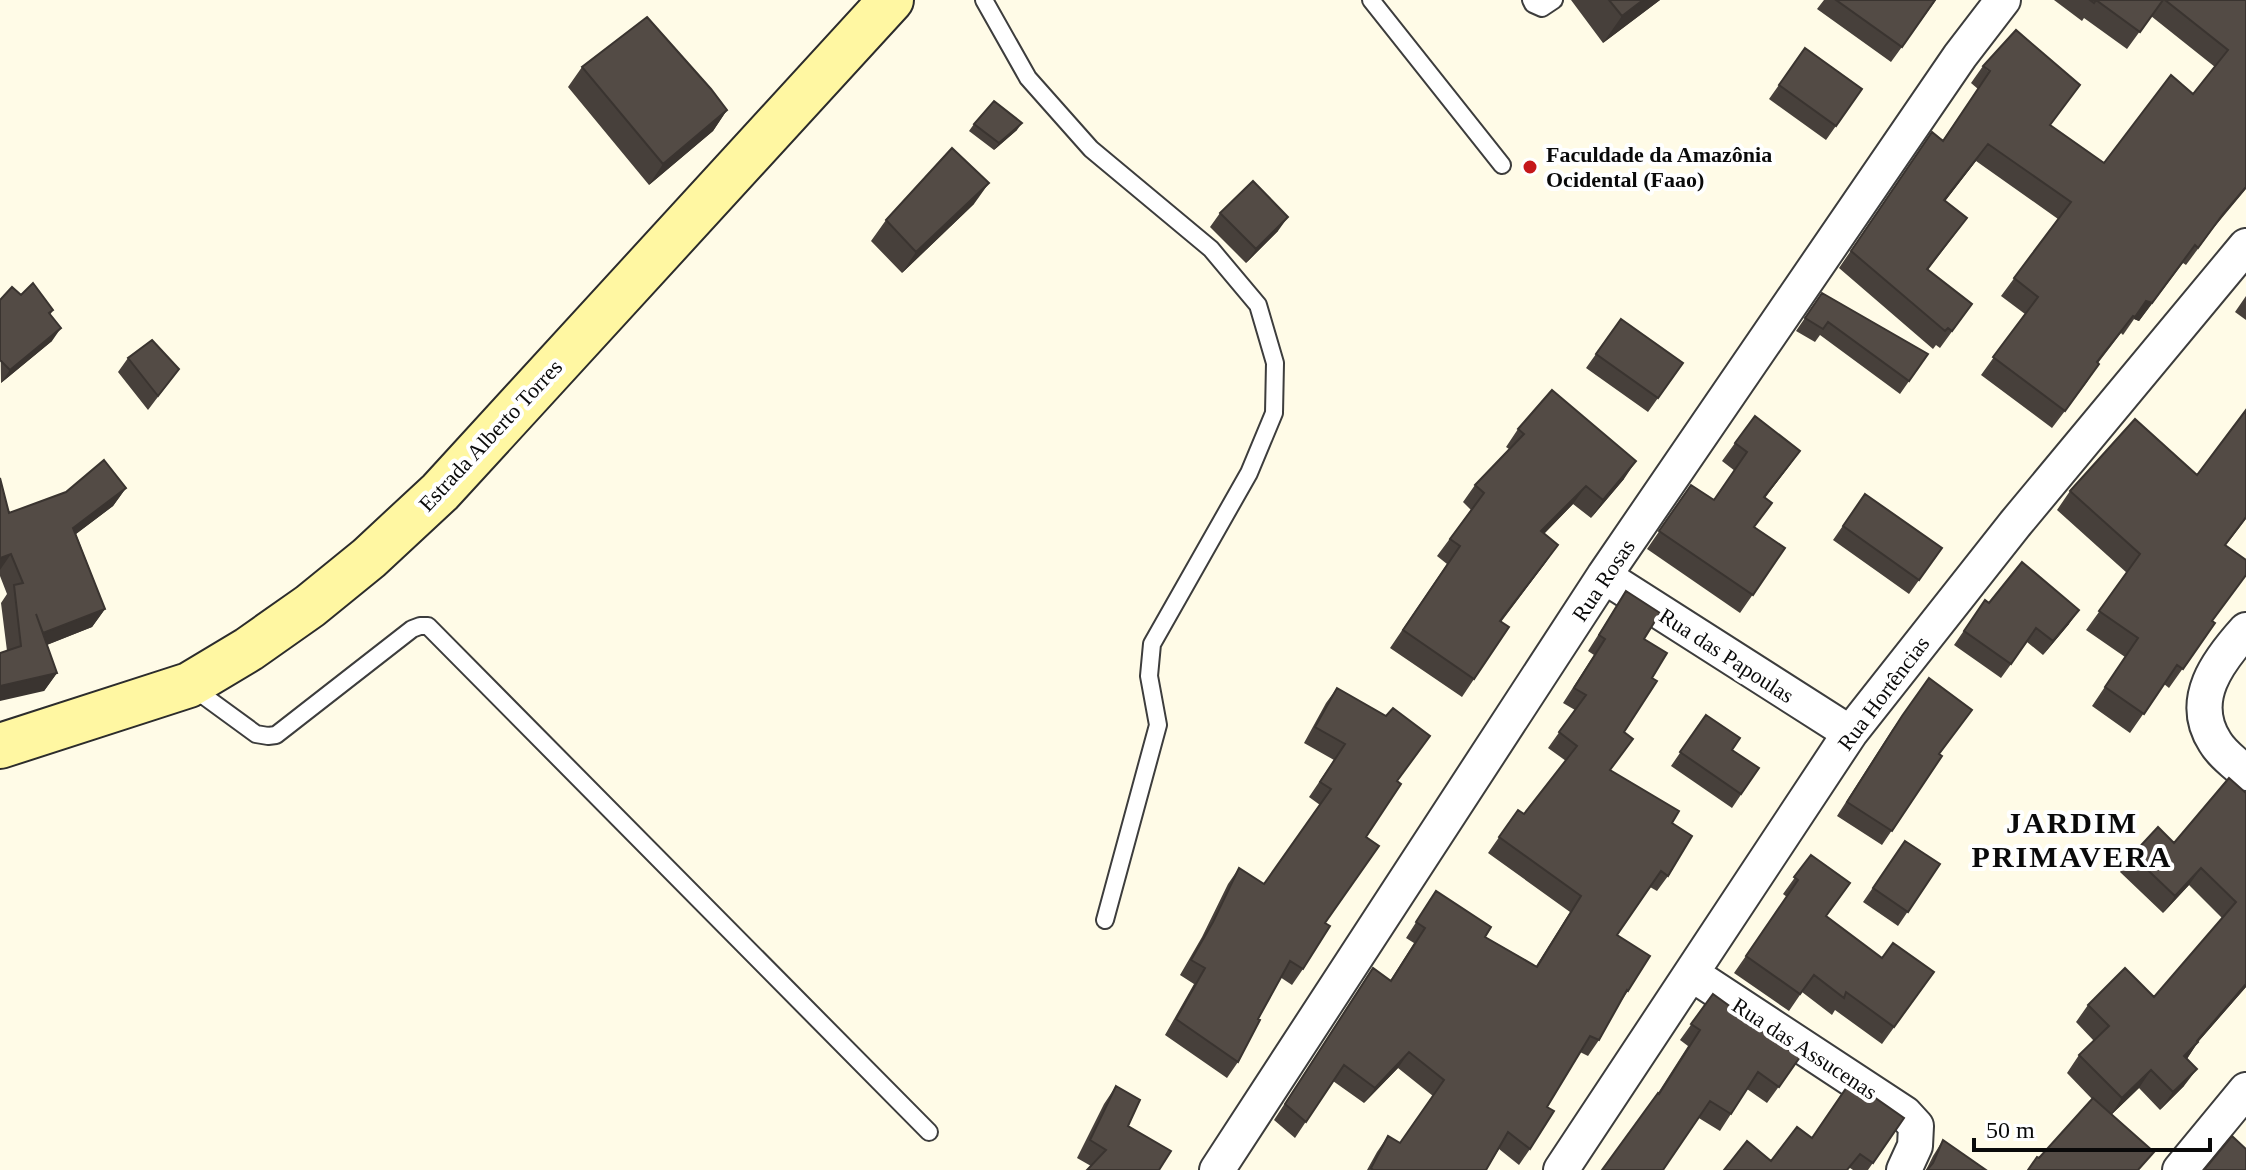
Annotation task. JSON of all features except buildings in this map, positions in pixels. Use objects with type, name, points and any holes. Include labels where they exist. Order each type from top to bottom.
[{"type":"street","name":"Estrada Alberto Torres","points":[[0,746],[189,685],[249,649],[310,606],[369,558],[440,492],[891,0]]},
{"type":"street","name":"Rua Rosas","points":[[1217,1170],[1604,576],[1960,56],[2003,0]]},
{"type":"street","name":"Rua Hortências","points":[[1561,1170],[1850,733],[2015,524],[2246,246]]},
{"type":"street","name":"Rua das Papoulas","points":[[1604,576],[1850,733]]},
{"type":"street","points":[[2246,630],[2223,656],[2208,684],[2204,714],[2215,743],[2246,773]]},
{"type":"street","name":"Rua das Assucenas","points":[[1692,974],[1905,1114],[1916,1126],[1915,1146],[1904,1170]]},
{"type":"street","points":[[2180,1170],[2246,1090]]},
{"type":"lane","points":[[984,0],[1028,78],[1091,149],[1211,249],[1258,305],[1275,363],[1274,413],[1249,473],[1152,644],[1149,676],[1158,725],[1105,920]]},
{"type":"lane","points":[[1371,0],[1502,165]]},
{"type":"lane","points":[[1531,0],[1542,8],[1554,0]]},
{"type":"lane","points":[[189,685],[256,734],[276,735],[412,629],[428,626],[929,1132]]},
{"type":"place","name":"Faculdade da Amazônia Ocidental (Faao)","points":[[1530,167]]},
{"type":"district","name":"JARDIM PRIMAVERA","points":[[2072,840]]}]
